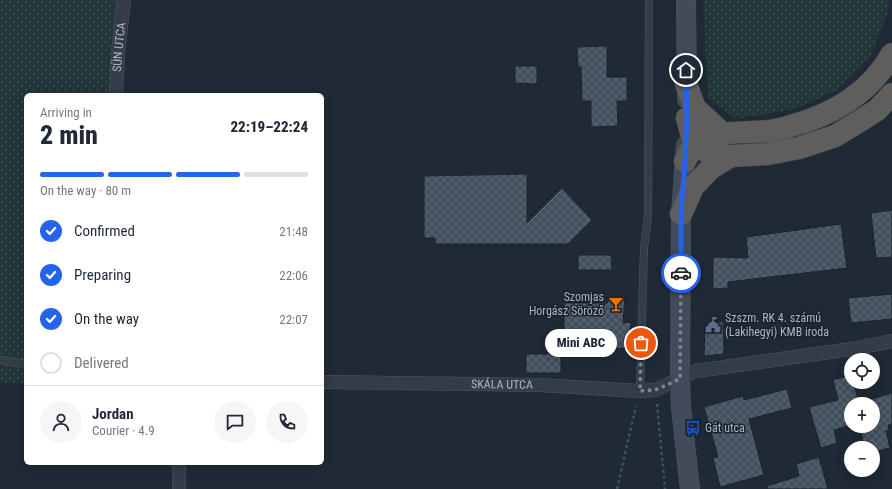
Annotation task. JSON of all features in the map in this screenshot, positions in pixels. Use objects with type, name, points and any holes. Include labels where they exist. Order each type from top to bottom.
[{"type":"highway","points":[[690,153],[710,136],[772,131],[809,121],[838,108],[869,85],[887,63],[892,54]]},
{"type":"highway","points":[[686,84],[695,108],[724,134]]},
{"type":"highway","points":[[690,153],[731,156],[768,154],[799,148],[835,136],[877,110],[892,94]]},
{"type":"highway","points":[[687,118],[690,153]]},
{"type":"highway","points":[[681,214],[694,187],[710,169],[731,156]]},
{"type":"main road","points":[[686,0],[687,118]]},
{"type":"main road","points":[[690,153],[681,214],[680,379],[681,407],[690,489]]},
{"type":"street","name":"SÜN UTCA","points":[[116,93],[118,53],[124,0]]},
{"type":"street","points":[[680,379],[696,371],[851,349],[892,341]]},
{"type":"street","name":"SKÁLA UTCA","points":[[324,382],[539,385],[640,391],[655,390],[680,379]]},
{"type":"street","points":[[179,465],[179,489]]},
{"type":"lane","points":[[640,391],[644,248],[648,216],[649,0]]},
{"type":"lane","points":[[0,360],[24,364]]},
{"type":"path","points":[[655,390],[666,489]]},
{"type":"path","points":[[616,489],[634,414]]},
{"type":"green space","points":[[0,0],[120,0],[112,93],[24,93],[24,383],[0,383]]},
{"type":"green space","points":[[703,0],[889,0],[888,13],[871,55],[837,90],[795,109],[736,119],[708,98]]},
{"type":"building","points":[[607,46],[607,77],[627,77],[627,101],[617,101],[618,126],[591,127],[591,101],[582,101],[581,67],[578,67],[577,47]]},
{"type":"building","points":[[515,66],[537,66],[537,84],[515,83]]},
{"type":"building","points":[[527,174],[527,223],[562,188],[592,220],[568,244],[435,244],[435,238],[424,238],[424,176]]},
{"type":"building","points":[[892,210],[892,257],[876,258],[871,213]]},
{"type":"building","points":[[841,224],[847,268],[728,282],[728,288],[713,289],[713,257],[748,258],[746,237]]},
{"type":"building","points":[[578,255],[611,255],[612,270],[578,270]]},
{"type":"building","points":[[892,294],[892,319],[851,323],[848,298]]},
{"type":"building","points":[[608,296],[625,296],[623,323],[631,322],[629,348],[560,350],[560,330],[564,330],[564,303],[608,303]]},
{"type":"building","points":[[723,321],[724,354],[704,356],[705,324]]},
{"type":"building","points":[[526,354],[561,354],[561,373],[526,373]]},
{"type":"building","points":[[844,377],[844,389],[855,389],[857,397],[844,397],[844,427],[834,430],[837,443],[821,448],[809,407],[838,400],[833,380]]},
{"type":"building","points":[[787,389],[792,408],[749,419],[764,475],[720,487],[713,458],[718,457],[704,407],[743,396],[744,400]]},
{"type":"building","points":[[892,393],[892,424],[888,425],[889,430],[886,431],[890,448],[880,450],[880,441],[863,441],[861,433],[880,433],[879,397]]},
{"type":"building","points":[[819,457],[828,489],[768,489],[767,486],[799,476],[796,464]]},
{"type":"way so far","points":[[641,343],[640,391],[655,390],[680,379],[681,273]]},
{"type":"place","name":"Szomjas Horgász Söröző","points":[[616,304]]},
{"type":"place","name":"Szszm. RK 4. számú (Lakihegyi) KMB iroda","points":[[713,325]]},
{"type":"place","name":"Mini ABC","points":[[641,343]]},
{"type":"place","name":"Gát utca","points":[[693,428]]},
{"type":"route","points":[[681,273],[681,214],[687,118],[686,70]]}]
